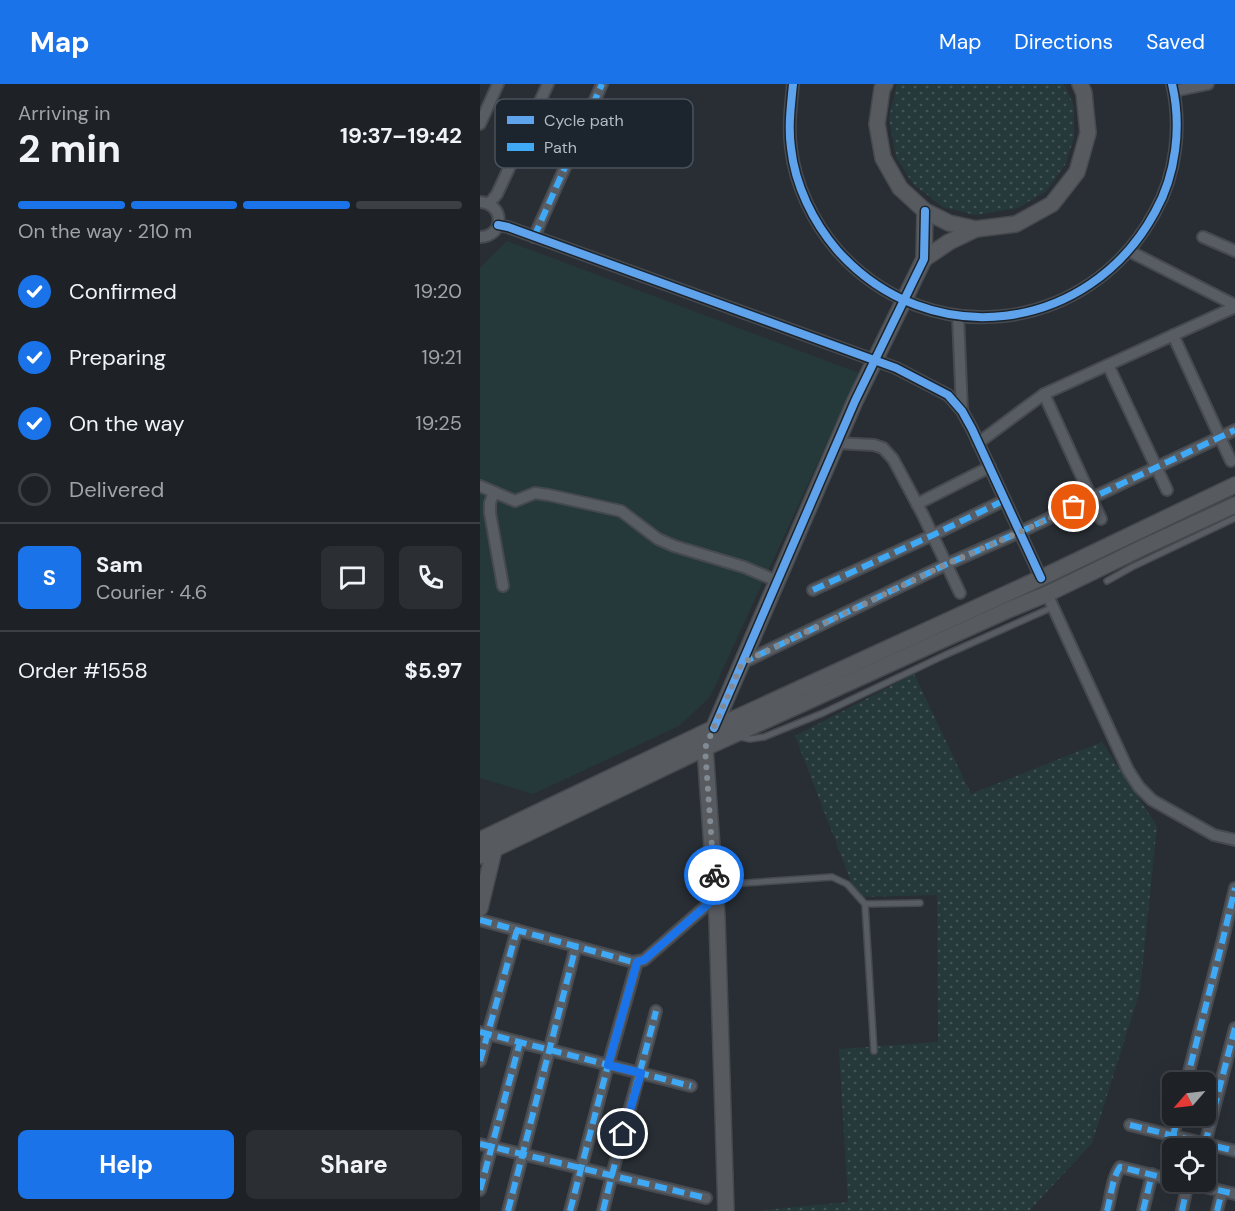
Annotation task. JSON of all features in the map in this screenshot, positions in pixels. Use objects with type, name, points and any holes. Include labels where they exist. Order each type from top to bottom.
[{"type":"main road","points":[[885,84],[877,124],[883,158],[900,188],[925,212],[950,223],[976,229]]},
{"type":"main road","points":[[924,259],[949,242],[976,229],[1016,224],[1052,204],[1077,172],[1088,133],[1084,93],[1080,84]]},
{"type":"main road","points":[[726,1211],[715,891],[705,748],[837,443],[924,259],[925,212]]},
{"type":"main road","points":[[480,840],[1235,485]]},
{"type":"main road","points":[[480,908],[487,853],[705,748],[1008,610],[1050,601],[1235,505]]},
{"type":"main road","points":[[1138,531],[1139,554]]},
{"type":"street","points":[[480,124],[498,84]]},
{"type":"street","points":[[541,99],[548,84]]},
{"type":"street","points":[[595,99],[602,84]]},
{"type":"street","points":[[794,84],[789,115],[791,148],[798,180],[810,211],[828,239],[849,264],[875,284],[904,300],[939,313],[990,318],[1021,314],[1052,305],[1080,292],[1107,274],[1129,251],[1146,229],[1160,203],[1170,176],[1177,120],[1173,88],[1208,84]]},
{"type":"street","points":[[480,237],[491,234],[498,225],[497,213],[484,203],[497,194],[509,168]]},
{"type":"street","points":[[534,237],[565,168]]},
{"type":"street","points":[[498,225],[896,368],[948,395],[962,411],[972,429],[1041,578]]},
{"type":"street","points":[[1203,237],[1235,251]]},
{"type":"street","points":[[1129,251],[1235,306]]},
{"type":"street","points":[[978,443],[1044,394],[1235,306]]},
{"type":"street","points":[[958,316],[962,411]]},
{"type":"street","points":[[1173,335],[1231,461]]},
{"type":"street","points":[[1108,364],[1167,490]]},
{"type":"street","points":[[1044,394],[1101,519]]},
{"type":"street","points":[[742,663],[947,564],[1091,499],[1235,430]]},
{"type":"street","points":[[837,443],[874,445],[883,448],[893,459],[960,593]]},
{"type":"street","points":[[917,504],[990,467]]},
{"type":"street","points":[[480,486],[515,501]]},
{"type":"street","points":[[485,502],[494,492]]},
{"type":"street","points":[[485,502],[515,501],[535,493],[621,511],[658,538],[674,546],[744,567],[777,581]]},
{"type":"street","points":[[813,590],[933,536],[1005,500]]},
{"type":"street","points":[[485,502],[490,513],[503,586]]},
{"type":"street","points":[[1050,601],[1128,770],[1139,787],[1152,800],[1214,835],[1235,840]]},
{"type":"street","points":[[1189,1072],[1232,915],[1235,888]]},
{"type":"street","points":[[480,920],[637,962],[644,960],[715,891]]},
{"type":"street","points":[[480,1061],[483,1032],[517,930]]},
{"type":"street","points":[[507,1211],[576,946]]},
{"type":"street","points":[[570,1211],[637,962]]},
{"type":"street","points":[[603,1211],[656,1011]]},
{"type":"street","points":[[1201,1138],[1235,1028]]},
{"type":"street","points":[[483,1032],[691,1086]]},
{"type":"street","points":[[480,1190],[520,1042]]},
{"type":"street","points":[[1131,1125],[1179,1138]]},
{"type":"street","points":[[1173,1136],[1176,1126]]},
{"type":"street","points":[[480,1144],[706,1198]]},
{"type":"street","points":[[1216,1148],[1235,1151]]},
{"type":"street","points":[[1107,1211],[1118,1168],[1162,1177]]},
{"type":"street","points":[[1143,1211],[1152,1174]]},
{"type":"street","points":[[1216,1190],[1235,1194]]},
{"type":"street","points":[[1217,1211],[1222,1191]]},
{"type":"street","points":[[1182,1211],[1185,1192]]},
{"type":"lane","points":[[1107,581],[1139,554],[1235,518]]},
{"type":"lane","points":[[715,891],[832,877],[847,884],[865,904],[874,1051]]},
{"type":"lane","points":[[865,904],[920,903]]},
{"type":"shaded area","points":[[897,84],[1064,84],[1074,106],[1074,138],[1065,165],[1046,191],[1018,208],[975,215],[943,207],[913,184],[896,157],[889,118]]},
{"type":"shaded area","points":[[507,241],[859,373],[710,697],[679,726],[533,794],[480,778],[480,268]]},
{"type":"shaded area","points":[[914,674],[971,794],[1102,742],[1157,826],[1140,991],[1092,1143],[1029,1211],[755,1211],[848,1202],[839,1049],[938,1042],[937,895],[857,897],[795,736]]},
{"type":"marked path","points":[[595,99],[602,84]]},
{"type":"marked path","points":[[534,237],[565,168]]},
{"type":"marked path","points":[[742,663],[947,564],[1235,430]]},
{"type":"marked path","points":[[813,590],[1005,500]]},
{"type":"marked path","points":[[1189,1072],[1235,888]]},
{"type":"marked path","points":[[480,920],[633,962],[644,960],[715,898]]},
{"type":"marked path","points":[[480,1061],[517,930]]},
{"type":"marked path","points":[[508,1211],[576,946]]},
{"type":"marked path","points":[[570,1211],[637,962]]},
{"type":"marked path","points":[[603,1211],[656,1011]]},
{"type":"marked path","points":[[1207,1138],[1235,1028]]},
{"type":"marked path","points":[[480,1032],[691,1086]]},
{"type":"marked path","points":[[480,1190],[520,1042]]},
{"type":"marked path","points":[[1130,1125],[1235,1151]]},
{"type":"marked path","points":[[1173,1136],[1176,1126]]},
{"type":"marked path","points":[[480,1144],[706,1198]]},
{"type":"marked path","points":[[1107,1211],[1113,1182],[1120,1167],[1162,1177]]},
{"type":"marked path","points":[[1143,1211],[1152,1174]]},
{"type":"marked path","points":[[1216,1190],[1235,1194]]},
{"type":"marked path","points":[[1217,1211],[1222,1191]]},
{"type":"marked path","points":[[1182,1211],[1186,1192]]},
{"type":"cycle path","points":[[793,84],[790,132],[796,176],[806,202],[828,239],[874,283],[916,305],[961,316],[1006,316],[1050,305],[1090,284],[1126,253],[1155,212],[1168,182],[1177,133],[1172,84]]},
{"type":"cycle path","points":[[714,728],[855,401],[924,259],[925,211]]},
{"type":"cycle path","points":[[498,225],[896,368],[948,395],[962,411],[972,429],[1041,578]]},
{"type":"way so far","points":[[714,875],[705,748],[742,663],[947,564],[1074,507]]},
{"type":"route","points":[[623,1134],[641,1073],[608,1065],[637,962],[644,960],[715,898],[714,875]]}]
